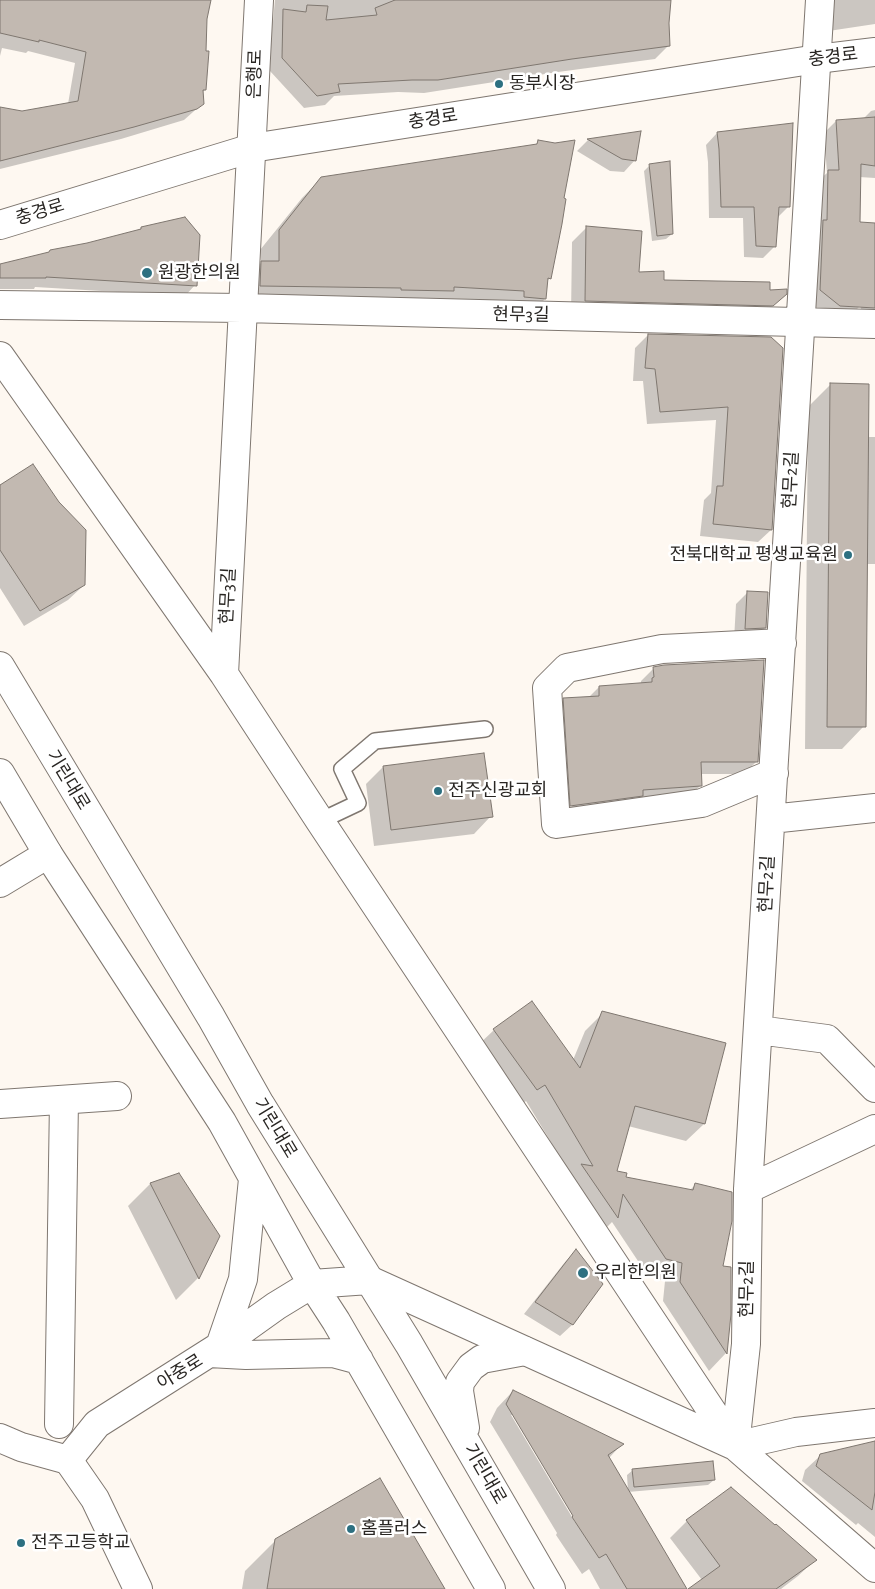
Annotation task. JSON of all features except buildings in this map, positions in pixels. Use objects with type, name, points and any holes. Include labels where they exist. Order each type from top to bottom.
[{"type":"street","name":"은행로","points":[[252,148],[259,0]]},
{"type":"street","name":"현무2길","points":[[735,1446],[746,1344],[748,1189],[820,0]]},
{"type":"street","name":"충경로","points":[[0,225],[252,148],[816,58],[875,52]]},
{"type":"street","name":"현무3길","points":[[224,674],[252,148]]},
{"type":"street","name":"현무3길","points":[[0,305],[242,308],[801,323]]},
{"type":"street","points":[[801,323],[875,324]]},
{"type":"street","points":[[0,356],[224,674],[735,1446],[875,1568]]},
{"type":"street","points":[[774,773],[702,802],[556,824],[547,688],[568,668],[662,649],[782,643]]},
{"type":"street","name":"기린대로","points":[[0,666],[211,1017],[265,1112],[369,1280],[551,1589]]},
{"type":"street","points":[[0,773],[48,854],[222,1122],[312,1284],[359,1360],[491,1589]]},
{"type":"street","points":[[771,819],[875,808]]},
{"type":"street","points":[[0,883],[48,854]]},
{"type":"street","points":[[758,1030],[828,1040],[875,1088]]},
{"type":"street","points":[[0,1104],[117,1096]]},
{"type":"street","points":[[59,1424],[64,1100]]},
{"type":"street","points":[[748,1189],[875,1129]]},
{"type":"street","points":[[253,1180],[243,1279],[215,1350],[246,1355],[333,1353],[359,1360]]},
{"type":"street","points":[[369,1280],[735,1446],[796,1432],[875,1423]]},
{"type":"street","name":"아중로","points":[[68,1460],[98,1424],[215,1350],[276,1306],[312,1284],[369,1280]]},
{"type":"street","points":[[468,1447],[460,1404],[460,1382],[471,1367],[482,1359],[525,1351]]},
{"type":"street","points":[[0,1438],[21,1447],[68,1460],[94,1499],[135,1587]]},
{"type":"lane","points":[[320,821],[358,803],[342,769],[375,741],[485,729]]},
{"type":"place","name":"동부시장","points":[[499,84]]},
{"type":"place","name":"원광한의원","points":[[147,273]]},
{"type":"place","name":"전북대학교 평생교육원","points":[[848,555]]},
{"type":"place","name":"전주신광교회","points":[[438,791]]},
{"type":"place","name":"우리한의원","points":[[583,1273]]},
{"type":"place","name":"홈플러스","points":[[351,1529]]},
{"type":"place","name":"전주고등학교","points":[[21,1543]]}]
